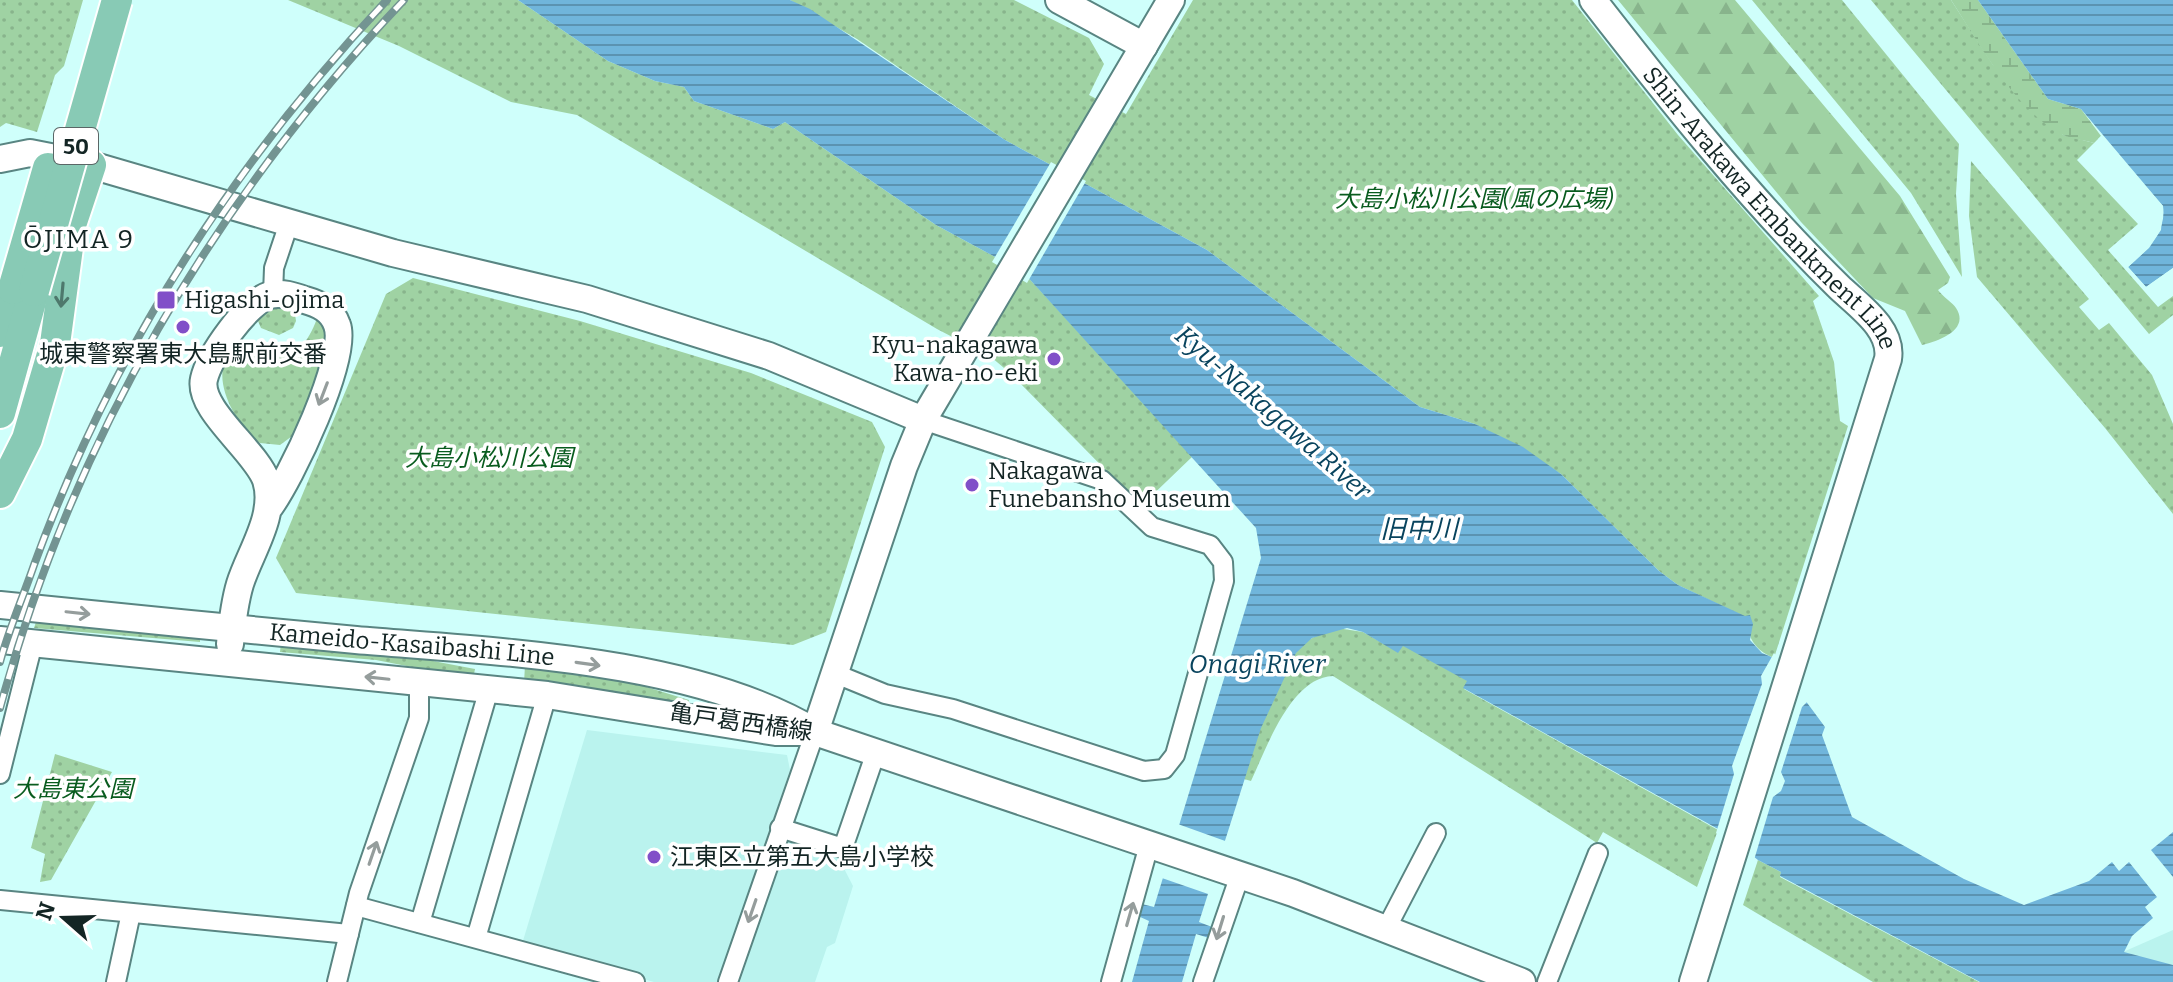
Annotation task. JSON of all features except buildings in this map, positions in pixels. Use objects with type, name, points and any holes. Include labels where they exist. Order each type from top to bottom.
[{"type":"main road","name":"50","points":[[0,413],[24,290],[96,0]]},
{"type":"main road","name":"50","points":[[0,332],[24,290],[117,0]]},
{"type":"main road","points":[[0,493],[27,439],[55,344],[71,225],[91,165]]},
{"type":"street","points":[[1059,0],[1144,46]]},
{"type":"street","points":[[728,982],[836,674],[904,466],[923,420],[1171,0]]},
{"type":"street","name":"Shin-Arakawa Embankment Line","points":[[1593,0],[1656,82],[1781,225],[1880,328],[1889,346],[1888,359],[1693,982]]},
{"type":"street","points":[[0,159],[30,153],[91,165],[427,262],[587,299],[769,356],[923,420],[1102,480],[1152,527],[1210,545],[1223,562],[1224,581],[1175,755],[1164,769],[1144,771],[953,709],[885,694],[836,674]]},
{"type":"street","points":[[273,294],[274,268],[289,223]]},
{"type":"street","points":[[0,640],[229,662],[240,583],[268,509],[270,494],[264,475],[205,396],[204,379],[212,360],[248,309],[273,294],[318,304],[334,317],[338,327],[337,359],[289,479],[268,509]]},
{"type":"street","points":[[236,437],[250,450],[279,455],[291,451],[310,427]]},
{"type":"street","name":"Kameido-Kasaibashi Line","points":[[0,605],[469,650],[628,670],[699,686],[784,713],[815,732]]},
{"type":"street","points":[[0,774],[33,643]]},
{"type":"street","points":[[469,650],[483,658],[488,669],[487,681],[494,690]]},
{"type":"street","points":[[420,923],[494,690],[506,679],[511,665],[532,657]]},
{"type":"street","name":"亀戸葛西橋線","points":[[229,662],[547,695],[776,732],[815,732],[1237,874]]},
{"type":"street","points":[[337,982],[356,906],[419,718],[419,683]]},
{"type":"street","points":[[476,938],[547,695]]},
{"type":"street","points":[[780,828],[843,848],[876,752]]},
{"type":"street","points":[[1386,929],[1436,833]]},
{"type":"street","points":[[1111,982],[1153,846]]},
{"type":"street","points":[[1547,982],[1598,853]]},
{"type":"street","points":[[1203,982],[1237,874],[1522,982]]},
{"type":"street","points":[[0,900],[349,934]]},
{"type":"street","points":[[356,906],[635,982]]},
{"type":"street","points":[[116,982],[131,913]]},
{"type":"shaded area","name":"江東区立第五大島小学校","points":[[587,730],[787,755],[790,770],[718,982],[654,982],[522,944]]},
{"type":"shaded area","points":[[788,834],[834,849],[853,886],[835,943],[827,947],[815,982],[740,982]]},
{"type":"shaded area","points":[[2173,930],[2173,982],[2109,982],[2123,952]]},
{"type":"green space","points":[[0,0],[83,0],[64,66],[55,75],[37,132],[6,123],[0,127]]},
{"type":"green space","points":[[288,0],[518,0],[608,61],[655,81],[684,87],[694,101],[773,129],[785,122],[936,225],[1023,272],[1193,456],[1141,506],[991,357],[937,329],[577,115],[511,102],[399,46]]},
{"type":"green space","name":"大島小松川公園(風の広場)","points":[[790,0],[1014,0],[1089,38],[1104,64],[1089,95],[1126,114],[1193,0],[1572,0],[1678,135],[1819,296],[1813,301],[1834,362],[1840,421],[1848,426],[1774,658],[1753,642],[1745,617],[1678,585],[1659,571],[1561,474],[1475,424],[1420,407],[1207,250],[1005,140],[857,39]]},
{"type":"green space","points":[[1618,0],[1735,0],[1900,196],[1950,277],[1948,283],[1938,290],[1956,308],[1959,323],[1955,329],[1942,338],[1922,345],[1905,311],[1873,298],[1801,222]]},
{"type":"green space","points":[[1752,0],[1842,0],[1959,144],[1956,194],[1962,277],[1911,193]]},
{"type":"green space","points":[[1871,0],[1951,0],[1993,65],[2063,135],[2094,143],[2077,160],[2138,224],[2108,250],[2158,307],[2173,296],[2173,315],[2149,334]]},
{"type":"green space","points":[[1951,0],[1978,0],[2048,99],[2081,109],[2101,136],[2094,143],[2067,136],[2030,110],[1986,56]]},
{"type":"green space","points":[[1971,161],[2089,299],[2079,307],[2099,330],[2109,323],[2152,375],[2173,424],[2173,514],[2105,428],[1977,277],[1969,216]]},
{"type":"green space","name":"大島小松川公園","points":[[413,278],[580,321],[751,373],[872,422],[885,447],[826,632],[793,645],[296,593],[276,558],[386,294]]},
{"type":"green space","points":[[278,305],[294,308],[296,321],[293,328],[279,335],[261,328],[258,321],[261,312]]},
{"type":"green space","points":[[319,313],[335,339],[299,431],[280,445],[260,443],[231,407],[222,377],[224,363],[231,351],[244,341],[270,353],[281,354],[299,348],[307,340]]},
{"type":"green space","points":[[37,619],[200,635],[200,642],[34,628]]},
{"type":"green space","points":[[1337,628],[1363,632],[1398,652],[1403,645],[1468,681],[1464,689],[1718,830],[1697,887],[1603,832],[1597,843],[1333,676],[1318,679],[1293,701],[1272,734],[1251,781],[1244,779],[1267,708],[1292,657],[1307,642]]},
{"type":"green space","points":[[281,642],[391,653],[475,669],[473,679],[376,660],[280,652]]},
{"type":"green space","points":[[525,665],[607,675],[689,700],[688,705],[622,693],[524,683]]},
{"type":"green space","name":"大島東公園","points":[[55,754],[112,772],[51,880],[40,882],[45,854],[31,848]]},
{"type":"green space","points":[[1758,860],[1781,872],[1780,877],[1979,982],[1873,982],[1743,905]]},
{"type":"water","name":"旧中川","points":[[518,0],[790,0],[810,9],[1005,140],[1207,250],[1420,407],[1475,424],[1523,447],[1561,474],[1659,571],[1678,585],[1745,616],[1750,615],[1753,624],[1750,640],[1762,653],[1774,658],[1825,727],[1822,735],[1852,817],[1964,879],[2024,905],[2089,881],[2112,862],[2119,871],[2129,862],[2157,897],[2145,907],[2153,918],[2132,936],[2124,952],[2173,965],[2173,982],[1980,982],[1780,876],[1781,872],[1758,860],[1718,829],[1463,688],[1467,681],[1403,646],[1398,653],[1363,632],[1347,628],[1312,638],[1296,653],[1261,728],[1199,922],[1212,927],[1209,938],[1196,934],[1182,982],[1132,982],[1149,921],[1138,916],[1142,904],[1154,907],[1261,558],[1256,528],[1023,272],[936,225],[785,122],[773,129],[694,101],[684,87],[655,81],[608,61]]},
{"type":"water","points":[[1978,0],[2173,0],[2173,268],[2146,287],[2128,267],[2148,248],[2158,233],[2163,206],[2081,109],[2048,99]]},
{"type":"water","points":[[2173,832],[2173,877],[2151,850]]},
{"type":"pier","points":[[2101,136],[2163,206],[2161,230],[2149,248],[2128,267],[2146,287],[2173,268],[2173,272],[2147,291],[2124,266],[2146,246],[2157,228],[2159,208],[2098,139]]},
{"type":"pier","points":[[1051,162],[1086,181],[1027,283],[992,262]]},
{"type":"pier","points":[[1774,653],[1810,699],[1802,707],[1781,772],[1785,781],[1781,791],[1773,797],[1754,860],[1716,833],[1734,774],[1732,766],[1762,684],[1761,676]]},
{"type":"pier","points":[[1175,823],[1228,842],[1211,895],[1159,877]]},
{"type":"railway","points":[[0,662],[65,487],[139,337],[228,195],[278,128],[387,0]]},
{"type":"railway","points":[[0,708],[31,609],[67,513],[110,419],[158,329],[212,242],[271,158],[335,77],[404,0]]},
{"type":"place","name":"Higashi-ojima","points":[[166,300]]},
{"type":"place","name":"城東警察署東大島駅前交番","points":[[183,327]]},
{"type":"place","name":"Kyu-nakagawa Kawa-no-eki","points":[[1054,359]]},
{"type":"place","name":"Nakagawa Funebansho Museum","points":[[972,485]]},
{"type":"place","name":"江東区立第五大島小学校","points":[[654,857]]},
{"type":"district","name":"ŌJIMA 9","points":[[79,239]]},
{"type":"water label","name":"Kyu-Nakagawa River","points":[[1273,413]]},
{"type":"water label","name":"Onagi River","points":[[1257,664]]}]
